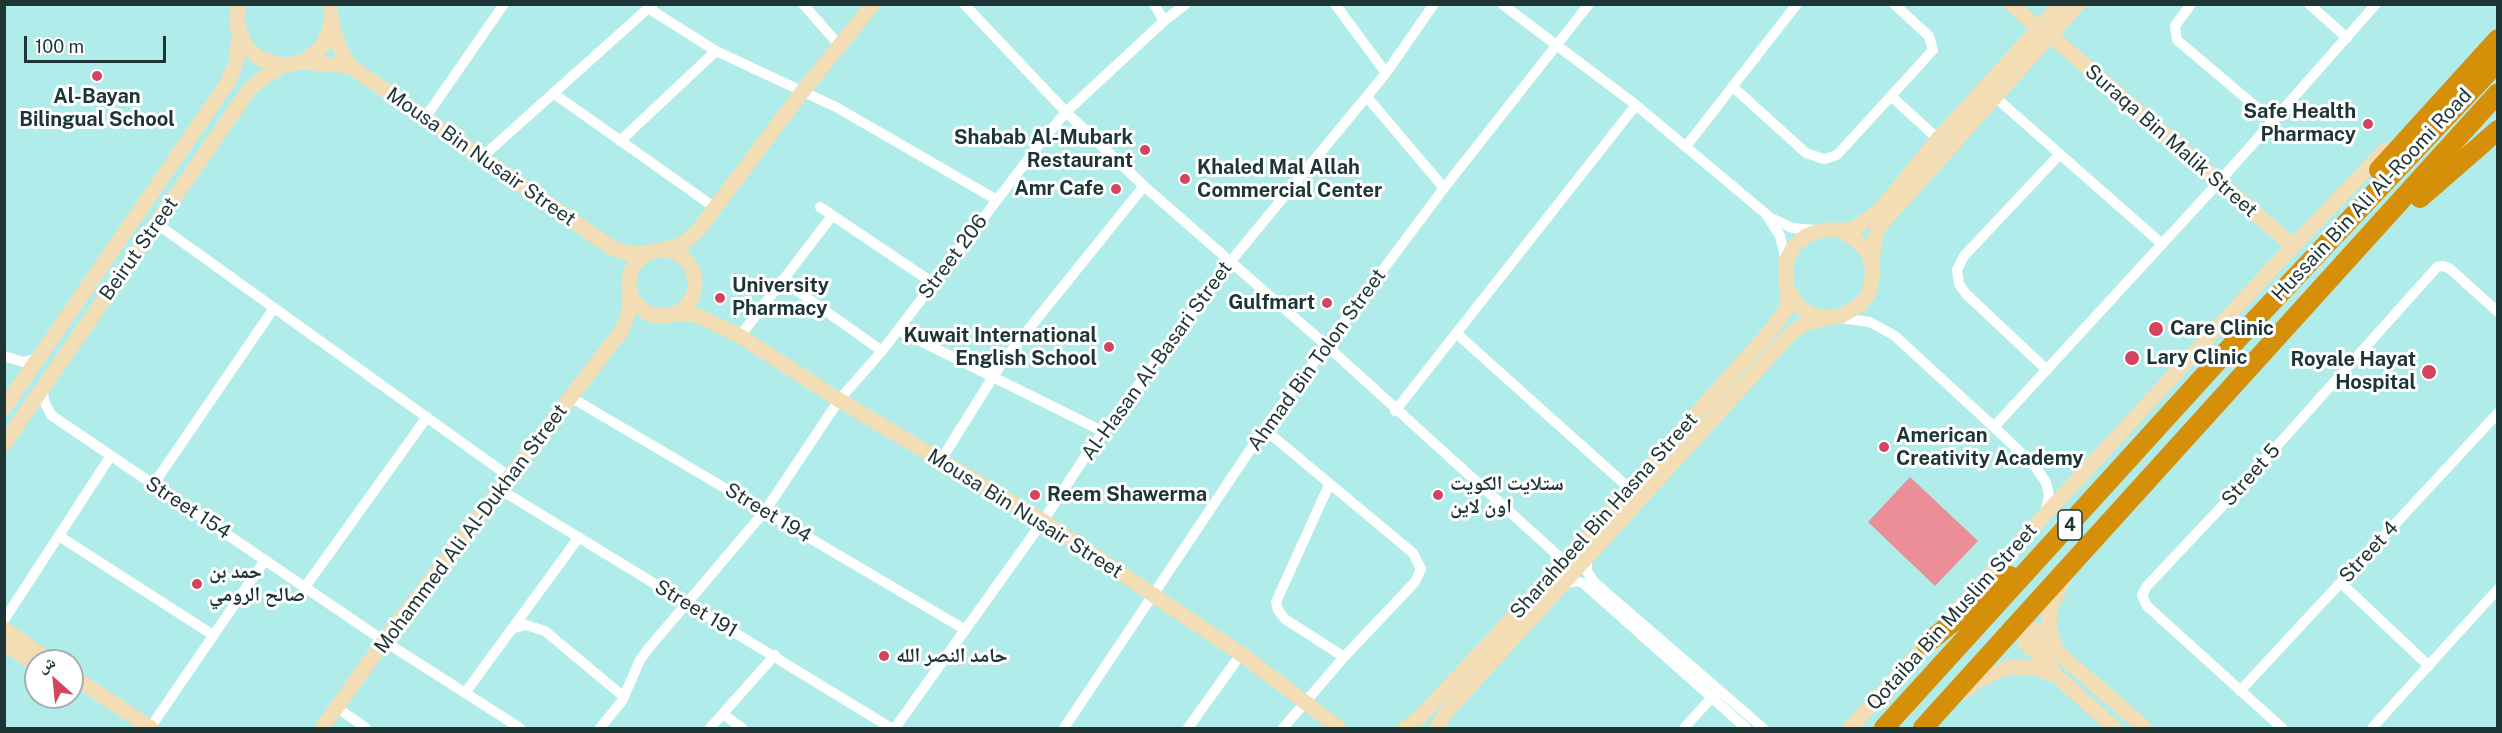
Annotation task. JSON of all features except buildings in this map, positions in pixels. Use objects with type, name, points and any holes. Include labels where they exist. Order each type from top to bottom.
[{"type":"highway","points":[[2255,320],[2394,152],[2498,39]]},
{"type":"highway","name":"Hussain Bin Ali Al-Roomi Road","points":[[1884,729],[2255,320],[2498,62]]},
{"type":"highway","name":"Hussain Bin Ali Al-Roomi Road","points":[[1923,729],[2498,93]]},
{"type":"highway","points":[[2264,351],[2337,284],[2420,198],[2498,112]]},
{"type":"highway","points":[[2420,198],[2498,130]]},
{"type":"highway","points":[[1926,644],[2061,535]]},
{"type":"street","name":"Mousa Bin Nusair Street","points":[[330,4],[338,45],[350,66],[612,249],[631,254],[647,253]]},
{"type":"street","points":[[424,118],[504,4]]},
{"type":"street","points":[[803,4],[839,45]]},
{"type":"street","points":[[699,230],[693,273],[695,288],[686,305],[665,315],[642,308],[630,286],[632,270],[647,253],[684,243],[699,230],[801,92],[873,4]]},
{"type":"street","points":[[964,4],[1066,112],[1144,186],[1327,346],[1395,411],[1565,562]]},
{"type":"street","points":[[1154,4],[1164,21]]},
{"type":"street","name":"Street 206","points":[[600,729],[624,696],[640,660],[765,511],[839,400],[882,351],[1066,112],[1164,21],[1186,4]]},
{"type":"street","points":[[1335,4],[1386,73]]},
{"type":"street","name":"Al-Hasan Al-Basari Street","points":[[893,729],[1043,521],[1104,432],[1230,262],[1386,73],[1434,4]]},
{"type":"street","points":[[1502,4],[1687,145],[1766,214],[1792,228],[1843,232],[1858,241],[1872,263]]},
{"type":"street","name":"Ahmad Bin Tolon Street","points":[[1064,729],[1264,429],[1444,188],[1589,4]]},
{"type":"street","points":[[1687,145],[1797,4]]},
{"type":"street","points":[[1733,87],[1806,153],[1824,159],[1841,152],[1933,50],[1933,43],[1929,36],[1894,4]]},
{"type":"street","name":"Suraqa Bin Malik Street","points":[[2011,4],[2293,246]]},
{"type":"street","points":[[1829,318],[1848,314],[1865,299],[1873,278],[1872,246],[1877,229],[1995,97],[2044,32],[2061,4]]},
{"type":"street","points":[[1843,232],[1865,223],[1881,209],[1938,139],[2044,32],[2078,4]]},
{"type":"street","points":[[2191,4],[2176,23],[2174,33],[2179,43],[2274,122]]},
{"type":"street","points":[[2309,4],[2347,38]]},
{"type":"street","points":[[1994,427],[2274,122],[2374,5]]},
{"type":"street","points":[[480,158],[650,6],[716,51],[836,108],[997,200]]},
{"type":"street","points":[[236,9],[239,33],[247,48],[260,59],[284,65],[302,62],[350,66]]},
{"type":"street","points":[[302,62],[322,46],[332,23]]},
{"type":"street","name":"Beirut Street","points":[[4,408],[195,130],[234,69],[239,33]]},
{"type":"street","points":[[620,141],[716,51]]},
{"type":"street","name":"Beirut Street","points":[[4,444],[252,87],[284,65]]},
{"type":"street","name":"Qotaiba Bin Muslim Street","points":[[1850,729],[2293,246],[2393,142],[2451,89]]},
{"type":"street","points":[[552,93],[714,207]]},
{"type":"street","points":[[1367,97],[1444,188]]},
{"type":"street","points":[[1892,97],[1938,139]]},
{"type":"street","points":[[1995,97],[2162,244]]},
{"type":"street","points":[[1395,411],[1636,105]]},
{"type":"street","points":[[166,211],[175,186],[206,139],[204,132],[195,130]]},
{"type":"street","points":[[2047,370],[1966,294],[1957,274],[1958,264],[1964,256],[2060,154]]},
{"type":"street","points":[[941,460],[970,416],[992,376],[1144,186]]},
{"type":"street","points":[[820,207],[933,283]]},
{"type":"street","points":[[1766,214],[1780,236],[1786,261],[1784,277],[1788,292],[1803,310],[1829,318],[1852,318],[1870,322],[1895,336],[2034,465],[2046,482],[2049,495],[2045,515]]},
{"type":"street","points":[[740,336],[832,216]]},
{"type":"street","points":[[157,224],[510,477]]},
{"type":"street","points":[[1786,261],[1800,241],[1822,230]]},
{"type":"street","name":"Mousa Bin Nusair Street","points":[[612,249],[624,266],[630,286]]},
{"type":"street","points":[[664,250],[678,254],[693,273],[698,297],[710,319]]},
{"type":"street","name":"Street 5","points":[[2282,729],[2147,606],[2142,595],[2147,586],[2243,484],[2437,267],[2449,268],[2498,312]]},
{"type":"street","points":[[782,280],[882,351]]},
{"type":"street","name":"Mohammed Ali Al-Dukhan Street","points":[[322,729],[384,641],[622,330],[630,304],[630,286]]},
{"type":"street","points":[[85,292],[91,301],[101,303]]},
{"type":"street","name":"Sharahbeel Bin Hasna Street","points":[[1405,729],[1419,718],[1565,562],[1772,329],[1786,309],[1788,292]]},
{"type":"street","points":[[153,485],[274,308]]},
{"type":"street","name":"Mousa Bin Nusair Street","points":[[665,315],[689,314],[710,319],[740,336],[839,400],[1043,521],[1241,654],[1336,725],[1347,729]]},
{"type":"street","name":"Mohammed Ali Al-Dukhan Street","points":[[622,330],[643,319],[665,315]]},
{"type":"street","name":"Sharahbeel Bin Hasna Street","points":[[1436,729],[1449,709],[1790,334],[1804,324],[1829,318]]},
{"type":"street","points":[[898,330],[1104,432]]},
{"type":"street","points":[[1456,333],[1629,488]]},
{"type":"street","points":[[7,358],[23,362],[39,358]]},
{"type":"street","points":[[7,358],[21,384]]},
{"type":"street","points":[[23,416],[51,416],[43,388]]},
{"type":"street","name":"Street 194","points":[[572,398],[964,628]]},
{"type":"street","name":"Street 4","points":[[2240,691],[2498,413]]},
{"type":"street","name":"Street 154","points":[[51,416],[384,641],[519,729]]},
{"type":"street","points":[[305,587],[427,417]]},
{"type":"street","points":[[1264,429],[1413,553],[1421,569],[1415,582],[1344,657],[1283,729]]},
{"type":"street","points":[[4,620],[110,457]]},
{"type":"street","points":[[1329,485],[1278,594],[1277,606],[1290,622],[1344,657]]},
{"type":"street","name":"Street 191","points":[[501,490],[893,729]]},
{"type":"street","points":[[59,536],[213,635]]},
{"type":"street","points":[[465,693],[579,537]]},
{"type":"street","points":[[1587,557],[1587,571],[1594,582],[1715,694],[1746,729]]},
{"type":"street","points":[[84,684],[150,728],[265,560]]},
{"type":"street","points":[[2071,566],[2059,585],[2050,610],[2049,626],[2053,642],[2064,658],[2145,729]]},
{"type":"street","points":[[1562,584],[1576,581],[1583,583],[1715,694],[1763,729]]},
{"type":"street","points":[[2341,583],[2428,666]]},
{"type":"street","points":[[2372,729],[2498,589]]},
{"type":"street","points":[[514,628],[526,625],[545,631],[624,696]]},
{"type":"street","points":[[4,629],[33,649]]},
{"type":"street","points":[[2114,729],[2025,643],[2024,636],[2028,630],[2037,631],[2061,667],[2096,698],[2128,713]]},
{"type":"street","points":[[4,644],[24,656]]},
{"type":"street","points":[[1188,729],[1241,654]]},
{"type":"street","points":[[710,729],[775,655]]},
{"type":"street","points":[[1936,714],[1979,680],[2008,667],[2036,668],[2057,676]]},
{"type":"street","points":[[1684,729],[1715,694]]},
{"type":"street","points":[[84,696],[134,729]]},
{"type":"street","points":[[336,707],[366,729]]},
{"type":"street","points":[[723,714],[742,729]]},
{"type":"shaded area","points":[[1910,477],[1978,541],[1935,586],[1868,522]]},
{"type":"place","name":"Al-Bayan Bilingual School","points":[[97,76]]},
{"type":"place","name":"Safe Health Pharmacy","points":[[2368,124]]},
{"type":"place","name":"Shabab Al-Mubark Restaurant","points":[[1145,150]]},
{"type":"place","name":"Khaled Mal Allah Commercial Center","points":[[1185,179]]},
{"type":"place","name":"Amr Cafe","points":[[1116,189]]},
{"type":"place","name":"University Pharmacy","points":[[720,298]]},
{"type":"place","name":"Gulfmart","points":[[1327,303]]},
{"type":"place","name":"Care Clinic","points":[[2156,329]]},
{"type":"place","name":"Kuwait International English School","points":[[1109,347]]},
{"type":"place","name":"Lary Clinic","points":[[2132,358]]},
{"type":"place","name":"Royale Hayat Hospital","points":[[2429,372]]},
{"type":"place","name":"American Creativity Academy","points":[[1884,447]]},
{"type":"place","name":"Reem Shawerma","points":[[1035,495]]},
{"type":"place","name":"ستلايت الكويت اون لاين","points":[[1438,495]]},
{"type":"place","name":"حمد بن صالح الرومي","points":[[197,584]]},
{"type":"place","name":"حامد النصر الله","points":[[884,656]]}]
